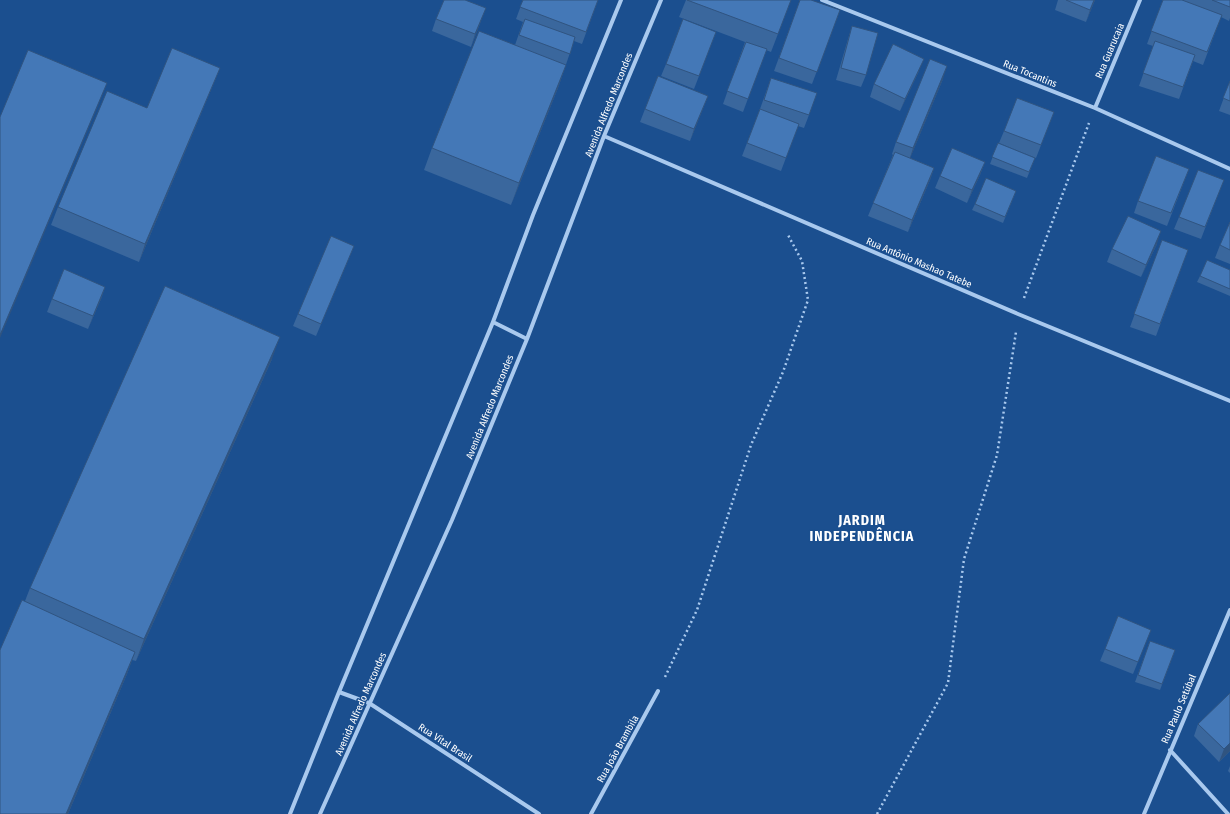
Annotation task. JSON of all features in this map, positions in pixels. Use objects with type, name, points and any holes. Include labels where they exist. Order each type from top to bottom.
[{"type":"street","points":[[290,814],[339,692],[494,322],[533,215],[621,0]]},
{"type":"street","name":"Avenida Alfredo Marcondes","points":[[320,814],[452,520],[527,339],[604,136],[661,0]]},
{"type":"street","name":"Rua Tocantins","points":[[822,0],[1095,108],[1230,168]]},
{"type":"street","name":"Rua Guarucaia","points":[[1095,108],[1140,0]]},
{"type":"street","name":"Rua Antônio Mashao Tatebe","points":[[604,136],[1018,314],[1230,401]]},
{"type":"street","points":[[494,322],[527,339]]},
{"type":"street","name":"Rua Paulo Setúbal","points":[[1144,814],[1230,610]]},
{"type":"street","name":"Rua João Brambila","points":[[591,814],[658,691]]},
{"type":"street","name":"Rua Vital Brasil","points":[[339,692],[369,704],[539,814]]},
{"type":"street","points":[[1170,750],[1228,814]]},
{"type":"path","points":[[877,814],[948,683],[964,559],[997,455],[1018,314],[1095,108]]},
{"type":"path","points":[[658,691],[697,610],[751,445],[783,372],[808,300],[802,261],[774,210]]},
{"type":"building","points":[[444,0],[465,0],[486,8],[475,34],[436,19]]},
{"type":"building","points":[[523,0],[598,0],[586,32],[520,7]]},
{"type":"building","points":[[687,0],[791,0],[778,34]]},
{"type":"building","points":[[800,0],[811,0],[840,10],[817,72],[779,58]]},
{"type":"building","points":[[1066,0],[1094,0],[1090,10]]},
{"type":"building","points":[[1163,0],[1182,0],[1222,15],[1207,52],[1151,31]]},
{"type":"building","points":[[1212,0],[1230,0],[1230,7]]},
{"type":"building","points":[[525,19],[575,37],[570,54],[519,35]]},
{"type":"building","points":[[683,19],[716,32],[699,76],[666,64]]},
{"type":"building","points":[[852,26],[878,33],[866,75],[841,68]]},
{"type":"building","points":[[479,31],[566,65],[519,183],[432,148]]},
{"type":"building","points":[[1155,41],[1195,55],[1183,87],[1143,73]]},
{"type":"building","points":[[746,42],[767,49],[748,99],[727,91]]},
{"type":"building","points":[[893,44],[924,59],[905,99],[874,84]]},
{"type":"building","points":[[172,48],[220,68],[145,244],[58,207],[107,91],[147,108]]},
{"type":"building","points":[[28,50],[107,83],[0,335],[0,117]]},
{"type":"building","points":[[930,59],[947,66],[913,148],[896,142]]},
{"type":"building","points":[[658,76],[708,96],[694,129],[645,109]]},
{"type":"building","points":[[771,78],[817,93],[809,115],[764,100]]},
{"type":"building","points":[[1230,81],[1230,101],[1223,98]]},
{"type":"building","points":[[1017,98],[1054,112],[1041,145],[1004,131]]},
{"type":"building","points":[[760,109],[799,124],[786,158],[747,143]]},
{"type":"building","points":[[998,143],[1035,158],[1029,172],[992,157]]},
{"type":"building","points":[[952,148],[985,162],[972,190],[940,176]]},
{"type":"building","points":[[895,152],[934,168],[912,220],[873,203]]},
{"type":"building","points":[[1156,156],[1189,169],[1171,213],[1138,201]]},
{"type":"building","points":[[1198,170],[1224,180],[1205,227],[1179,217]]},
{"type":"building","points":[[986,178],[1016,191],[1005,217],[975,204]]},
{"type":"building","points":[[1128,216],[1161,231],[1146,265],[1112,249]]},
{"type":"building","points":[[1230,222],[1230,250],[1220,245]]},
{"type":"building","points":[[331,236],[354,246],[321,324],[298,314]]},
{"type":"building","points":[[1162,240],[1188,250],[1160,324],[1134,314]]},
{"type":"building","points":[[1207,260],[1230,270],[1230,289],[1200,276]]},
{"type":"building","points":[[64,269],[105,287],[93,316],[52,299]]},
{"type":"building","points":[[165,286],[280,337],[144,639],[30,588]]},
{"type":"building","points":[[22,600],[135,652],[66,814],[0,814],[0,650]]},
{"type":"building","points":[[1118,616],[1151,630],[1138,662],[1105,649]]},
{"type":"building","points":[[1150,641],[1175,650],[1162,684],[1138,675]]},
{"type":"building","points":[[1230,693],[1230,743],[1224,749],[1198,724]]},
{"type":"district","name":"JARDIM INDEPENDÊNCIA","points":[[862,528]]}]
